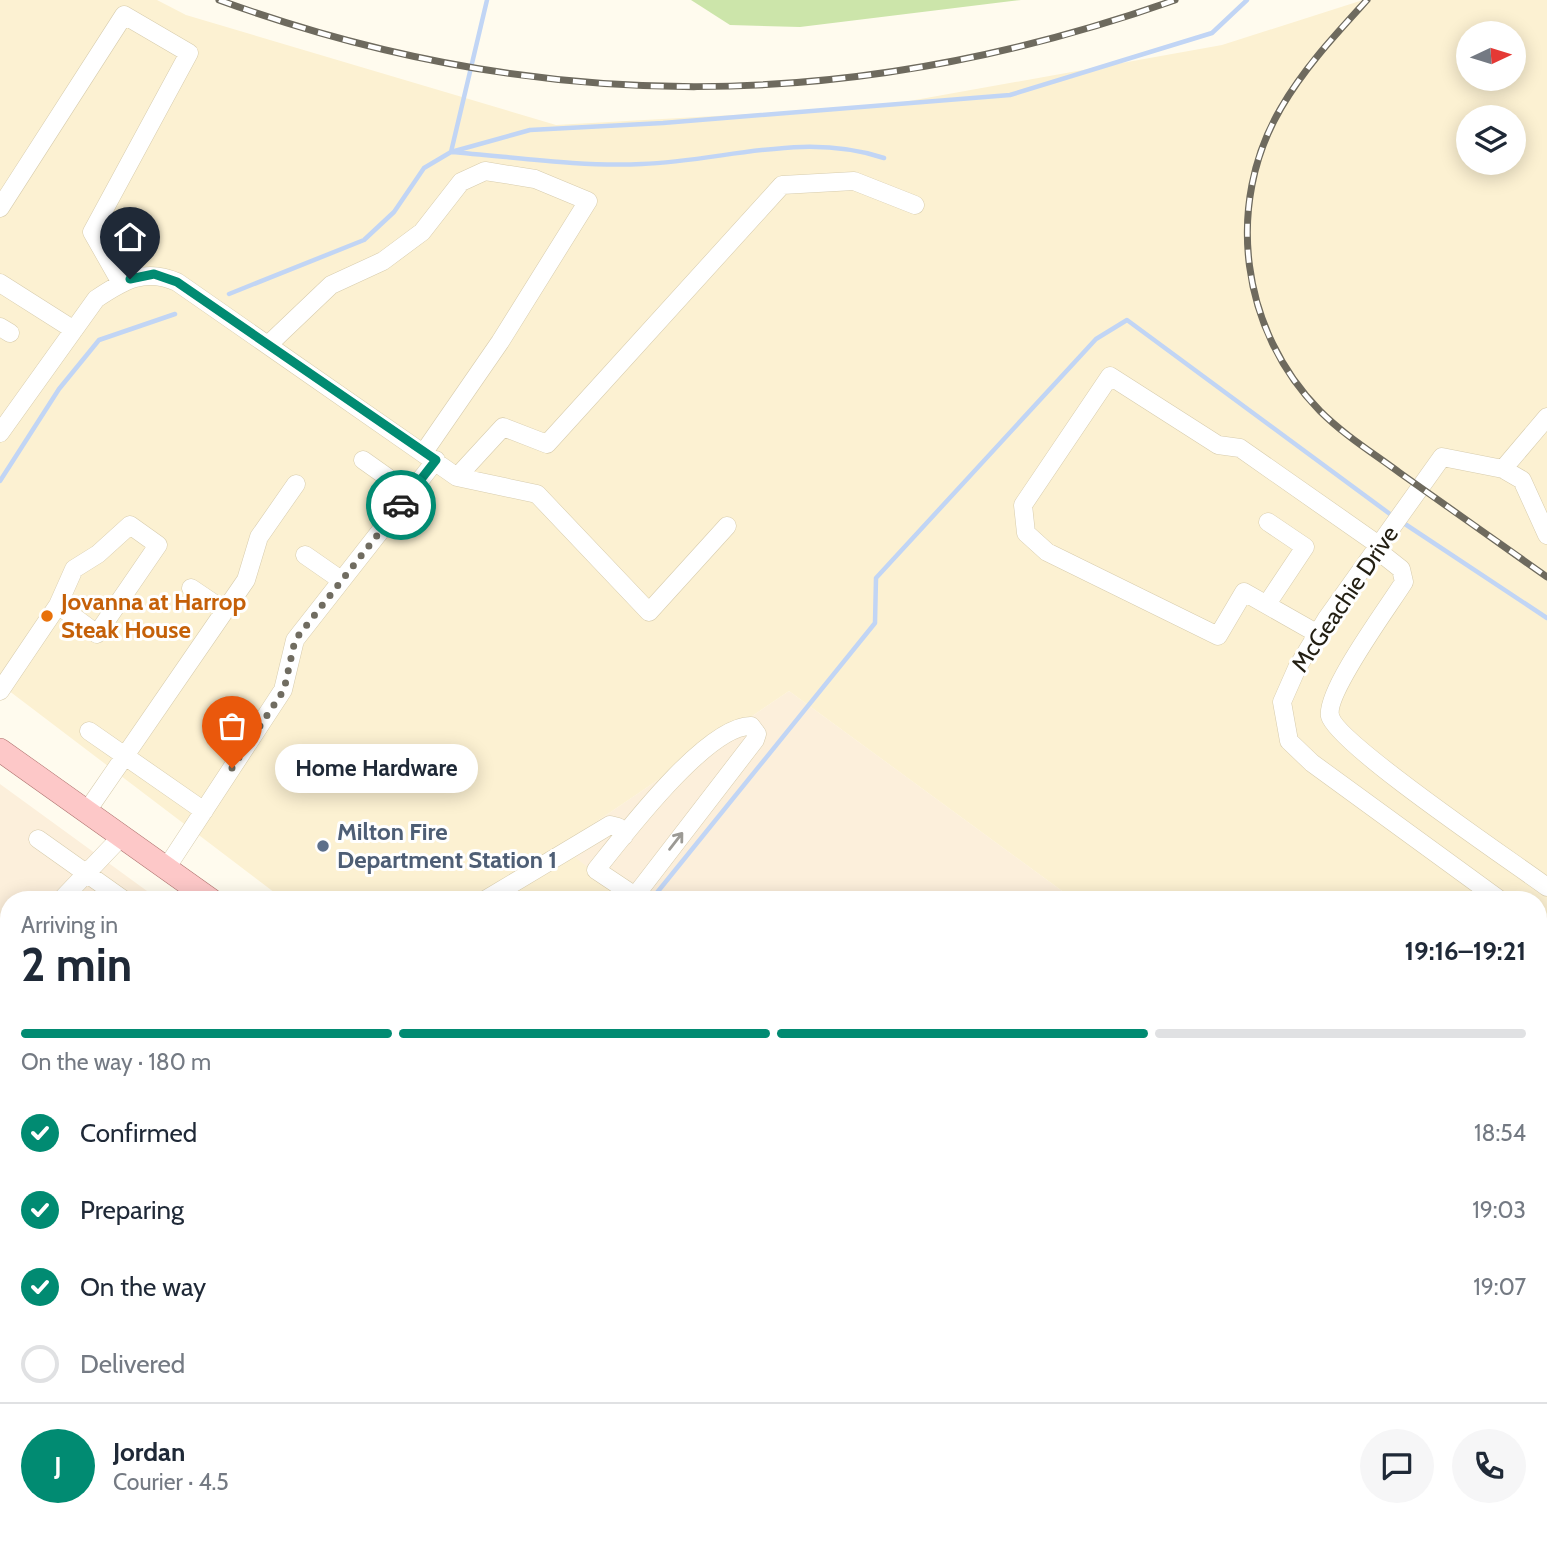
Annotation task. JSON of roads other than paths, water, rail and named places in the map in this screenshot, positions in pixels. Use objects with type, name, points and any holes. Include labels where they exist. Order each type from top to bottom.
[{"type":"main road","points":[[0,750],[167,867],[194,891]]},
{"type":"street","points":[[0,208],[124,15],[189,53],[92,232],[121,283]]},
{"type":"street","points":[[167,867],[284,690],[295,640],[400,505],[588,201],[535,179],[485,171],[461,182],[422,232],[383,261],[331,285],[268,345]]},
{"type":"street","points":[[457,477],[503,427],[547,444],[782,185],[854,181],[915,205]]},
{"type":"street","points":[[0,433],[96,299],[121,283],[154,274],[166,277],[268,345],[457,477],[537,494],[649,612],[727,526]]},
{"type":"street","points":[[0,283],[74,330]]},
{"type":"street","points":[[1318,634],[1244,592],[1218,636],[1047,552],[1026,533],[1023,505],[1110,376],[1218,445],[1240,448],[1382,543],[1401,569],[1404,582],[1333,693],[1330,715],[1339,732],[1372,761],[1547,887]]},
{"type":"street","points":[[1547,417],[1503,470],[1522,480],[1547,535]]},
{"type":"street","name":"McGeachie Drive","points":[[1488,891],[1312,763],[1289,741],[1282,702],[1297,668],[1318,634],[1442,457],[1503,470]]},
{"type":"street","points":[[363,460],[387,477],[400,505]]},
{"type":"street","points":[[87,811],[246,580],[260,537],[296,484]]},
{"type":"street","points":[[1267,604],[1305,547],[1268,522]]},
{"type":"street","points":[[0,691],[58,605],[74,569],[98,554],[130,525],[158,545],[97,634],[58,605]]},
{"type":"street","points":[[305,555],[341,580]]},
{"type":"street","points":[[191,587],[225,611]]},
{"type":"street","points":[[626,891],[596,870],[675,775],[734,729],[751,726],[755,729],[755,740],[640,891]]},
{"type":"street","points":[[89,731],[204,811]]},
{"type":"street","points":[[500,891],[610,825],[618,827],[624,836]]},
{"type":"street","points":[[70,891],[122,836]]},
{"type":"street","points":[[38,839],[87,873],[101,891]]},
{"type":"waterway","points":[[487,0],[451,152],[530,130],[663,123],[1010,95],[1212,33],[1247,0]]},
{"type":"waterway","points":[[229,294],[364,240],[394,212],[424,168],[451,152],[618,165],[673,162],[793,147],[853,150],[884,158]]},
{"type":"waterway","points":[[0,481],[59,389],[99,340],[175,314]]},
{"type":"waterway","points":[[658,891],[875,623],[876,578],[1096,339],[1127,320],[1394,517]]},
{"type":"waterway","points":[[1402,522],[1547,618]]},
{"type":"railway","points":[[219,0],[339,38],[459,65],[578,81],[697,87],[816,81],[935,65],[1055,38],[1175,0]]},
{"type":"railway","points":[[1367,0],[1300,79],[1281,108],[1263,146],[1252,185],[1247,225],[1250,266],[1258,306],[1273,344],[1293,379],[1329,420],[1547,577]]},
{"type":"place","name":"Jovanna at Harrop Steak House","points":[[47,616]]},
{"type":"place","name":"Home Hardware","points":[[232,768]]},
{"type":"place","name":"Milton Fire Department Station 1","points":[[323,846]]}]
